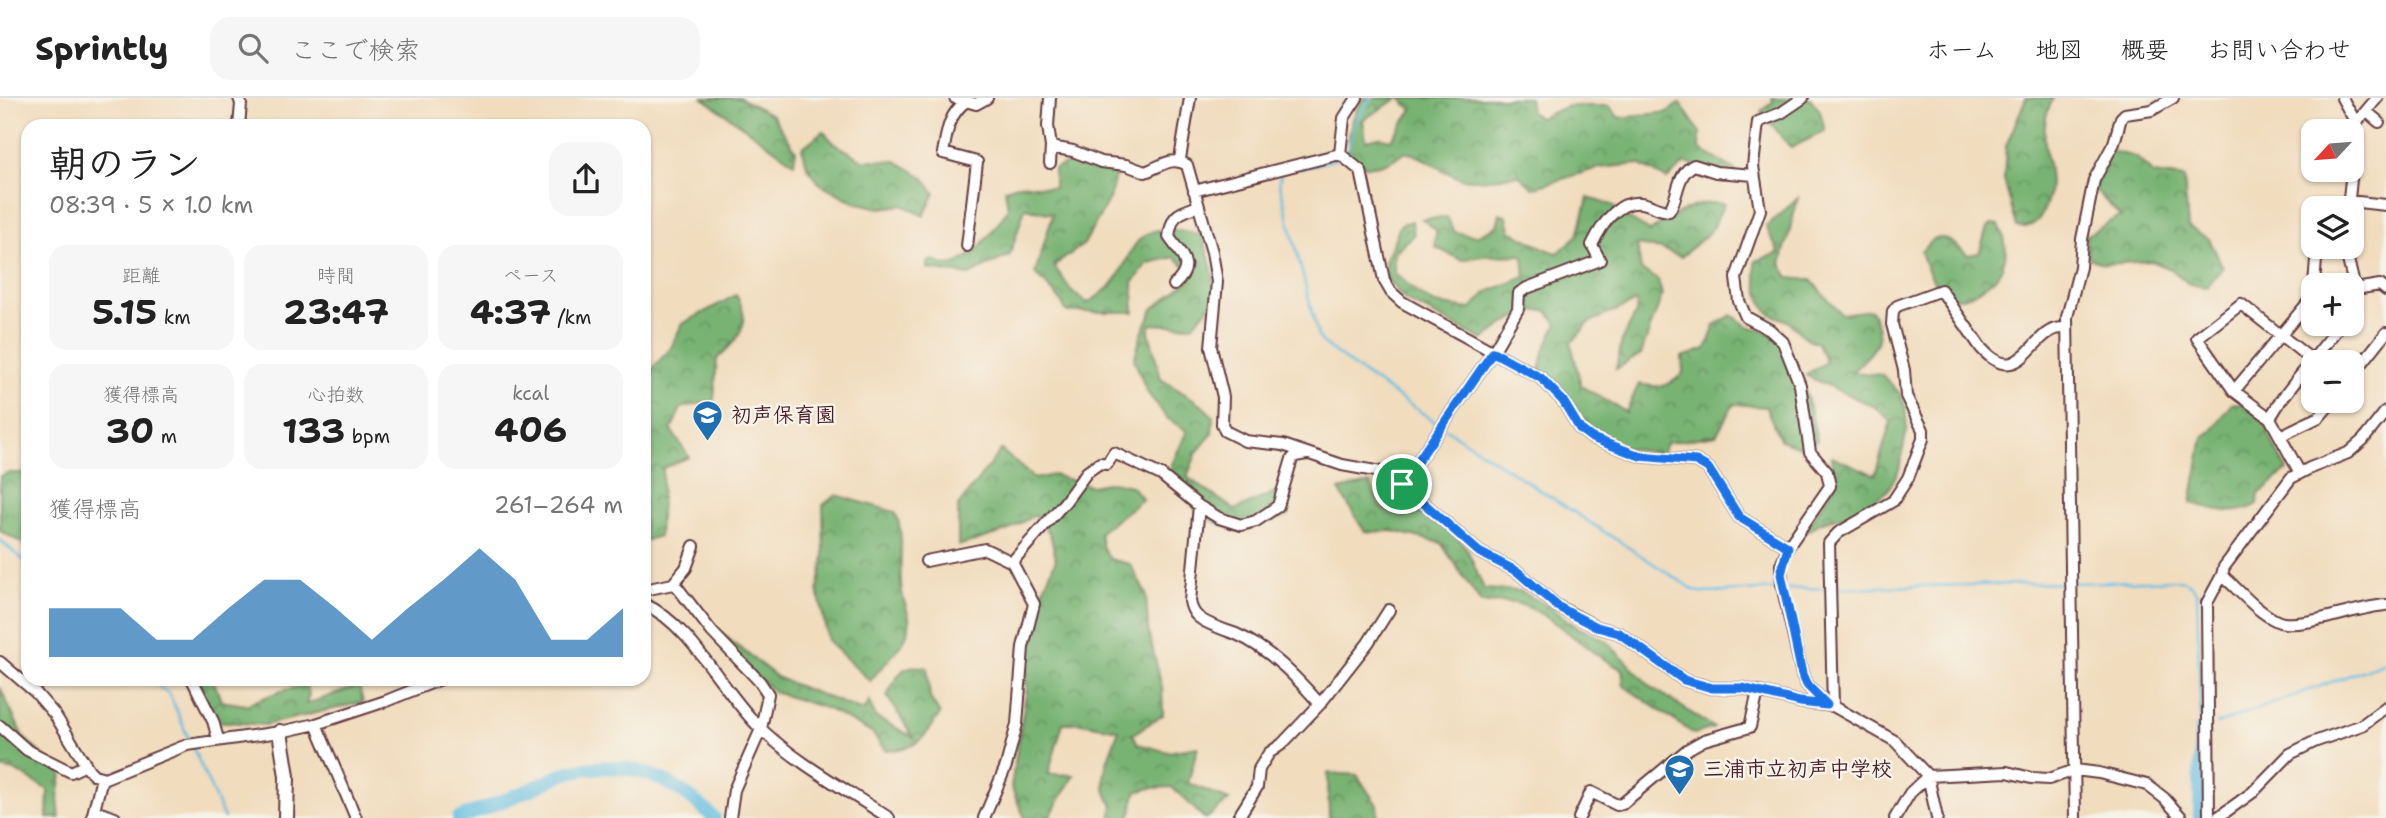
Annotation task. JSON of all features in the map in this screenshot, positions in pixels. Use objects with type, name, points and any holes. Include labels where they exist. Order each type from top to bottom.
[{"type":"main road","points":[[280,732],[287,776],[286,818]]},
{"type":"street","points":[[239,98],[240,119]]},
{"type":"street","points":[[967,246],[977,162],[943,153],[948,125],[960,100],[976,104],[987,98]]},
{"type":"street","points":[[1050,98],[1050,163]]},
{"type":"street","points":[[1180,159],[1190,98]]},
{"type":"street","points":[[1342,155],[1344,118],[1357,98]]},
{"type":"street","points":[[1803,98],[1781,113],[1758,122],[1752,166],[1760,210],[1736,278],[1739,301],[1746,317],[1770,330],[1783,342],[1800,385],[1810,452],[1827,472],[1830,486],[1788,547],[1781,565],[1783,590],[1802,674],[1807,685],[1830,705],[1895,741],[1928,776],[1937,818]]},
{"type":"street","points":[[2075,818],[2067,317],[2080,268],[2082,239],[2094,180],[2114,143],[2121,118],[2125,114],[2152,110],[2173,98]]},
{"type":"street","points":[[2342,98],[2354,119]]},
{"type":"street","points":[[2359,119],[2378,98]]},
{"type":"street","points":[[2366,111],[2379,121]]},
{"type":"street","points":[[1051,147],[1145,172],[1170,160],[1180,159],[1187,164],[1212,252],[1217,282],[1211,347],[1223,397],[1222,424],[1225,431],[1245,441],[1283,445],[1342,465],[1381,472],[1402,484],[1479,552],[1518,572],[1557,606],[1597,627],[1619,633],[1684,680],[1712,688],[1743,688],[1800,702],[1830,705]]},
{"type":"street","points":[[1194,191],[1342,155]]},
{"type":"street","points":[[1342,155],[1361,170],[1384,280],[1391,292],[1402,302],[1541,378],[1563,401],[1580,429],[1592,438],[1640,456],[1696,461],[1708,468],[1739,517],[1788,547]]},
{"type":"street","points":[[1402,484],[1493,352],[1518,309],[1518,293],[1600,260],[1592,245],[1601,227],[1623,206],[1638,203],[1669,211],[1680,179],[1694,165],[1716,172],[1754,176]]},
{"type":"street","points":[[2364,204],[2386,205]]},
{"type":"street","points":[[1174,285],[1187,269],[1169,237],[1171,221],[1177,214],[1198,206]]},
{"type":"street","points":[[2364,288],[2380,285],[2386,290]]},
{"type":"street","points":[[1830,705],[1829,543],[1857,521],[1894,501],[1908,478],[1923,439],[1923,430],[1906,396],[1904,370],[1891,316],[1897,306],[1941,290],[1987,355],[2012,363],[2026,356],[2044,336],[2055,329],[2067,327]]},
{"type":"street","points":[[2300,472],[2270,418],[2234,391],[2197,338],[2241,304],[2301,351]]},
{"type":"street","points":[[2234,391],[2301,311]]},
{"type":"street","points":[[2364,361],[2386,333]]},
{"type":"street","points":[[2320,350],[2331,336]]},
{"type":"street","points":[[2270,418],[2301,374]]},
{"type":"street","points":[[2209,818],[2207,603],[2224,567],[2284,486],[2300,472],[2348,453],[2363,440],[2386,411]]},
{"type":"street","points":[[2280,436],[2322,413]]},
{"type":"street","points":[[1012,562],[1065,502],[1087,472],[1100,463],[1107,464],[1114,453],[1161,475],[1199,506],[1232,524],[1241,525],[1256,521],[1278,506],[1293,457],[1310,453]]},
{"type":"street","points":[[1199,506],[1190,601],[1192,611],[1201,620],[1238,635],[1267,653],[1295,675],[1320,704]]},
{"type":"street","points":[[651,588],[674,583],[686,568],[694,545]]},
{"type":"street","points":[[926,561],[985,549],[1012,562],[1032,598],[1033,611],[1023,647],[1017,724],[1006,766],[991,808],[984,818]]},
{"type":"street","points":[[2222,575],[2262,612],[2281,623],[2297,623],[2386,605]]},
{"type":"street","points":[[674,583],[712,632],[760,682],[768,694],[761,729],[734,790],[730,818]]},
{"type":"street","points":[[651,608],[675,625],[735,701],[761,729],[803,761],[889,818]]},
{"type":"street","points":[[1238,818],[1257,787],[1259,769],[1269,753],[1282,744],[1320,704],[1368,643],[1389,610]]},
{"type":"street","points":[[0,662],[21,680]]},
{"type":"street","points":[[28,686],[55,715],[94,775],[103,778],[191,744],[280,732],[316,724],[424,686]]},
{"type":"street","points":[[196,686],[213,721],[218,739]]},
{"type":"street","points":[[1579,818],[1591,792],[1617,805],[1622,804],[1688,749],[1704,740],[1750,727],[1758,691]]},
{"type":"street","points":[[2217,818],[2253,792],[2290,754],[2314,742],[2362,725],[2386,707]]},
{"type":"street","points":[[316,724],[356,818]]},
{"type":"street","points":[[0,726],[27,750],[71,772],[86,765]]},
{"type":"street","points":[[1895,818],[1910,793],[1928,776],[2007,772],[2049,779],[2075,769],[2147,785],[2164,798],[2182,818]]},
{"type":"street","points":[[103,778],[93,815],[115,818]]},
{"type":"green space","points":[[703,98],[740,98],[772,115],[796,151],[794,163]]},
{"type":"green space","points":[[1363,98],[1398,98],[1363,120],[1366,140],[1379,137],[1391,140],[1412,110],[1400,98],[1529,98],[1531,112],[1539,118],[1568,106],[1609,106],[1619,118],[1667,112],[1680,103],[1700,133],[1699,149],[1736,170],[1735,176],[1685,163],[1667,179],[1639,164],[1598,168],[1533,188],[1519,175],[1483,180],[1464,179],[1421,157],[1404,152],[1384,164],[1363,165],[1349,158],[1349,134]]},
{"type":"green space","points":[[1772,98],[1810,98],[1820,111],[1825,131],[1791,148],[1761,111],[1773,102]]},
{"type":"green space","points":[[2026,98],[2053,98],[2046,118],[2044,137],[2050,181],[2046,205],[2038,220],[2024,227],[2017,227],[2004,180],[2006,146]]},
{"type":"green space","points":[[823,131],[834,143],[863,160],[896,161],[923,177],[935,193],[924,216],[903,205],[880,208],[854,202],[819,183],[807,166],[802,148]]},
{"type":"green space","points":[[2111,151],[2136,157],[2153,174],[2184,178],[2188,227],[2209,239],[2223,267],[2207,287],[2189,284],[2171,269],[2152,261],[2104,264],[2089,258],[2085,236],[2120,216],[2093,188]]},
{"type":"green space","points":[[1073,161],[1117,167],[1110,197],[1084,244],[1054,266],[1073,293],[1088,303],[1114,282],[1132,249],[1142,237],[1158,230],[1201,234],[1214,281],[1211,303],[1192,326],[1151,324],[1149,332],[1161,379],[1198,402],[1213,416],[1212,434],[1197,452],[1187,477],[1235,510],[1285,488],[1289,515],[1243,531],[1223,525],[1199,515],[1170,469],[1187,431],[1167,418],[1147,392],[1134,359],[1153,309],[1188,281],[1190,271],[1175,257],[1148,263],[1133,283],[1134,312],[1067,312],[1058,297],[1035,273],[1053,214],[1025,208],[1010,255],[969,275],[928,269],[928,262],[934,260],[945,265],[956,264],[977,250],[1008,209],[1005,189],[1020,184],[1054,188],[1054,169]]},
{"type":"green space","points":[[1588,198],[1612,205],[1624,216],[1650,231],[1694,206],[1724,204],[1710,232],[1681,257],[1662,249],[1637,245],[1641,270],[1658,280],[1662,295],[1641,354],[1616,369],[1622,340],[1636,313],[1637,301],[1590,322],[1571,343],[1581,386],[1626,412],[1639,384],[1663,386],[1673,382],[1683,373],[1682,357],[1706,349],[1715,325],[1732,315],[1747,326],[1778,338],[1807,396],[1817,440],[1803,448],[1780,440],[1766,407],[1734,404],[1716,435],[1666,443],[1662,454],[1626,448],[1592,435],[1565,394],[1540,372],[1544,351],[1557,324],[1548,311],[1522,315],[1505,323],[1483,340],[1405,300],[1386,278],[1385,262],[1401,224],[1412,221],[1414,234],[1394,253],[1394,272],[1416,292],[1435,304],[1471,309],[1487,292],[1525,277],[1523,255],[1482,256],[1461,260],[1435,247],[1436,230],[1422,219],[1447,217],[1454,232],[1476,236],[1497,226],[1500,213],[1507,217],[1511,232],[1558,253],[1578,235]]},
{"type":"green space","points":[[1798,198],[1781,264],[1789,278],[1811,280],[1841,314],[1871,310],[1878,330],[1876,345],[1852,372],[1882,375],[1898,391],[1905,406],[1907,429],[1899,470],[1887,491],[1849,515],[1818,523],[1804,532],[1834,486],[1832,456],[1875,475],[1891,421],[1875,407],[1805,375],[1826,362],[1818,343],[1806,338],[1787,320],[1771,314],[1760,297],[1755,261],[1779,253],[1766,227]]},
{"type":"green space","points":[[1993,224],[1999,225],[2006,253],[1996,277],[1966,297],[1946,294],[1934,282],[1921,252],[1933,240],[1944,238],[1968,255],[1979,253],[1987,228]]},
{"type":"green space","points":[[736,295],[744,315],[737,337],[717,359],[714,400],[681,408],[671,430],[689,457],[663,468],[659,536],[651,539],[651,370],[671,348],[682,324]]},
{"type":"green space","points":[[2232,403],[2242,404],[2265,423],[2287,470],[2259,494],[2258,504],[2242,511],[2217,510],[2191,503],[2203,437],[2212,431]]},
{"type":"green space","points":[[1001,450],[1035,479],[1053,475],[1091,486],[1112,482],[1131,486],[1143,499],[1099,533],[1103,548],[1110,559],[1130,564],[1146,594],[1148,629],[1162,688],[1163,715],[1133,734],[1138,744],[1168,752],[1198,747],[1188,783],[1229,800],[1207,818],[1172,787],[1136,792],[1130,818],[1111,818],[1113,805],[1107,796],[1104,778],[1108,758],[1119,730],[1081,723],[1063,723],[1048,774],[1074,775],[1049,818],[1025,818],[1011,787],[1027,688],[1025,658],[1037,605],[1056,559],[1050,534],[1035,515],[1007,531],[958,546],[958,506]]},
{"type":"green space","points":[[21,473],[21,542],[0,531],[0,476]]},
{"type":"green space","points":[[1370,483],[1381,507],[1392,513],[1415,512],[1441,519],[1467,549],[1484,589],[1520,591],[1548,606],[1577,627],[1605,640],[1650,686],[1714,728],[1694,734],[1624,686],[1622,669],[1528,607],[1514,603],[1481,603],[1441,543],[1393,531],[1365,532],[1339,490]]},
{"type":"green space","points":[[836,495],[895,512],[899,522],[901,586],[909,629],[901,645],[870,681],[828,641],[818,590],[824,557],[823,505]]},
{"type":"green space","points":[[720,632],[778,678],[863,711],[869,701],[875,717],[913,737],[887,696],[901,672],[911,667],[927,668],[930,698],[940,714],[918,742],[905,748],[885,750],[872,733],[828,709],[774,692],[741,661]]},
{"type":"green space","points":[[200,686],[216,686],[221,701],[246,705],[301,686],[305,686],[309,694],[306,704],[359,686],[363,702],[265,725],[214,721]]},
{"type":"green space","points":[[0,687],[23,737],[62,774],[58,797],[60,818],[47,818],[48,790],[16,771],[0,768]]},
{"type":"green space","points":[[1328,773],[1357,775],[1377,805],[1378,818],[1329,818]]},
{"type":"waterway","points":[[1343,154],[1347,151],[1358,117],[1372,98]]},
{"type":"waterway","points":[[1301,169],[1338,158]]},
{"type":"waterway","points":[[1281,174],[1279,181],[1318,336],[1324,344],[1357,369],[1440,425]]},
{"type":"waterway","points":[[1446,429],[1694,590],[1704,593],[1779,589]]},
{"type":"waterway","points":[[0,540],[21,558]]},
{"type":"waterway","points":[[2073,583],[2183,580],[2191,585],[2197,593],[2201,731],[2203,730]]},
{"type":"waterway","points":[[1835,588],[2066,583]]},
{"type":"waterway","points":[[1786,589],[1828,588]]},
{"type":"waterway","points":[[2217,724],[2386,662]]},
{"type":"waterway","points":[[158,686],[170,695],[190,742]]},
{"type":"waterway","points":[[2200,818],[2201,731]]},
{"type":"waterway","points":[[193,748],[224,818]]},
{"type":"waterway","points":[[459,818],[569,772],[615,767],[650,775],[667,783],[683,792],[714,818]]},
{"type":"place","name":"初声保育園","points":[[708,442]]},
{"type":"place","name":"三浦市立初声中学校","points":[[1680,796]]},
{"type":"route","points":[[1493,352],[1541,378],[1563,401],[1580,429],[1592,438],[1640,456],[1696,461],[1708,468],[1739,517],[1788,547],[1781,565],[1782,585],[1802,674],[1807,685],[1827,705],[1800,702],[1743,688],[1699,686],[1684,680],[1619,633],[1597,627],[1557,606],[1518,572],[1479,552],[1402,484],[1493,352]]}]
